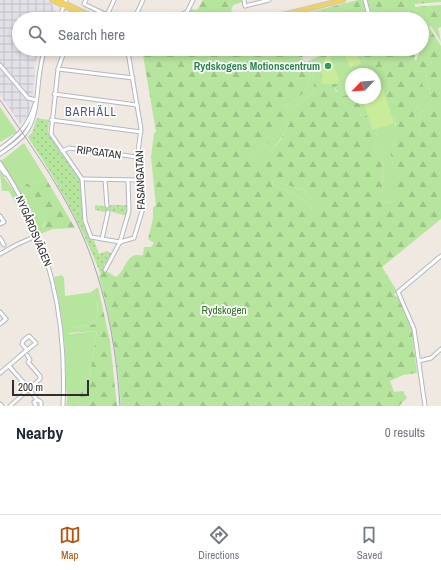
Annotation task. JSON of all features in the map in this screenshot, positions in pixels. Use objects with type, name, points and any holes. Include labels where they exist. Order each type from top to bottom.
[{"type":"main road","points":[[52,0],[65,3],[80,12]]},
{"type":"main road","points":[[58,0],[83,12]]},
{"type":"main road","points":[[294,12],[343,0]]},
{"type":"street","points":[[86,0],[84,4],[101,12]]},
{"type":"street","points":[[108,12],[114,0]]},
{"type":"street","points":[[137,12],[143,0]]},
{"type":"street","points":[[187,12],[193,0]]},
{"type":"street","points":[[244,0],[245,6],[269,0]]},
{"type":"street","points":[[365,0],[368,12]]},
{"type":"street","points":[[0,154],[27,132],[34,117],[40,64],[43,56]]},
{"type":"street","points":[[63,56],[58,69],[54,94],[51,134],[82,179],[87,228],[91,236],[120,242]]},
{"type":"street","name":"FASANGATAN","points":[[120,242],[134,238],[142,215],[143,206],[137,157],[141,132],[129,56]]},
{"type":"street","points":[[0,65],[28,98],[36,100]]},
{"type":"street","points":[[58,69],[133,78]]},
{"type":"street","points":[[54,94],[137,105]]},
{"type":"street","points":[[0,149],[24,129],[32,115],[36,100]]},
{"type":"street","points":[[51,120],[141,132]]},
{"type":"street","name":"RIPGATAN","points":[[62,151],[69,148],[137,157]]},
{"type":"street","name":"NYGÅRDSVÄGEN","points":[[0,163],[38,235],[52,278],[62,325],[64,367],[63,406]]},
{"type":"street","name":"NYGÅRDSVÄGEN","points":[[0,167],[9,178]]},
{"type":"street","points":[[82,179],[140,180]]},
{"type":"street","points":[[105,180],[107,206]]},
{"type":"street","points":[[105,270],[120,242],[130,205],[128,180]]},
{"type":"street","points":[[102,239],[108,212]]},
{"type":"street","points":[[0,216],[4,222],[0,224]]},
{"type":"street","points":[[0,254],[38,235]]},
{"type":"street","points":[[0,238],[4,245]]},
{"type":"street","points":[[425,406],[413,323],[398,292],[441,256]]},
{"type":"street","points":[[0,312],[6,319],[0,324]]},
{"type":"street","points":[[0,373],[36,343],[29,336],[22,341],[22,344],[27,350]]},
{"type":"street","points":[[419,361],[430,358],[441,349]]},
{"type":"street","points":[[10,406],[40,379],[40,376],[28,362],[30,360],[27,355]]},
{"type":"street","points":[[9,366],[37,400],[41,402],[41,406]]},
{"type":"street","points":[[36,406],[34,402],[37,400]]},
{"type":"shaded area","points":[[0,0],[45,0],[52,4],[56,12],[12,12],[12,56],[38,56],[34,66],[35,74],[32,101],[27,119],[20,124],[0,95]]},
{"type":"green space","points":[[203,0],[243,0],[243,2],[233,5],[231,11],[235,12],[188,12],[190,9],[197,10]]},
{"type":"green space","name":"Rydskogen","points":[[358,0],[441,0],[441,2],[415,4],[415,7],[441,5],[441,27],[438,28],[441,42],[431,26],[429,27],[429,12],[310,12]]},
{"type":"green space","name":"Rydskogen","points":[[429,27],[441,46],[441,219],[382,267],[397,291],[394,295],[399,298],[411,324],[417,373],[403,375],[390,381],[394,392],[403,391],[407,398],[399,406],[121,406],[113,341],[99,276],[104,270],[116,277],[119,275],[130,258],[135,255],[143,255],[144,247],[151,247],[154,243],[148,239],[153,219],[153,207],[156,206],[151,157],[154,133],[156,132],[143,56],[304,56],[301,58],[306,62],[320,56],[331,56],[329,58],[340,84],[334,87],[336,92],[340,91],[341,96],[345,95],[345,104],[362,105],[365,111],[360,114],[360,116],[367,116],[374,133],[377,134],[374,144],[382,157],[383,196],[385,202],[393,203],[393,166],[390,150],[397,138],[394,131],[396,124],[381,82],[381,68],[367,68],[362,56],[415,56],[414,59],[416,61],[418,56],[429,56]],"holes":[[[425,69],[432,100],[418,117],[421,135],[414,135],[414,112],[422,101],[424,91],[421,77],[418,72]],[[310,70],[313,70],[313,92],[291,110],[287,110],[286,106],[302,94],[306,88]],[[287,121],[290,123],[279,142],[271,151],[253,162],[250,161],[252,156],[276,137]],[[273,181],[304,190],[316,205],[315,208],[312,209],[303,199],[272,184]]]},
{"type":"green space","name":"Rydskogens Motionscentrum","points":[[330,56],[339,79],[337,84],[322,84],[323,64],[326,57]]},
{"type":"green space","points":[[331,56],[362,56],[367,68],[345,68],[345,95],[341,96],[334,87],[339,80],[329,58]]},
{"type":"green space","points":[[346,56],[358,56],[361,63],[350,68]]},
{"type":"green space","points":[[425,69],[432,100],[418,117],[421,136],[414,135],[414,112],[422,101],[418,72]]},
{"type":"green space","points":[[310,70],[313,70],[313,92],[291,110],[287,110],[286,106],[302,94],[306,88]]},
{"type":"green space","points":[[381,82],[394,116],[397,138],[390,150],[393,166],[393,203],[385,202],[383,196],[382,157],[374,144],[377,134],[374,133],[367,116],[360,116],[361,113],[354,104],[381,104]]},
{"type":"green space","points":[[381,86],[394,123],[373,130],[364,104],[381,104]]},
{"type":"green space","points":[[0,107],[17,132],[0,142]]},
{"type":"green space","points":[[37,118],[49,120],[48,132],[50,136],[80,180],[84,224],[89,238],[93,238],[99,254],[107,251],[113,255],[107,264],[104,264],[105,268],[101,275],[86,239],[68,204],[28,137],[32,133]]},
{"type":"green space","points":[[287,121],[290,123],[271,151],[253,163],[250,161],[252,156],[276,137]]},
{"type":"green space","points":[[24,143],[45,177],[45,181],[26,184],[25,186],[30,186],[45,221],[41,230],[39,231],[29,208],[1,161]]},
{"type":"green space","points":[[0,172],[15,192],[33,231],[31,235],[27,223],[9,191],[2,191]]},
{"type":"green space","points":[[45,177],[75,228],[53,229],[40,234],[39,231],[44,226],[45,221],[30,187],[25,186],[26,184],[45,181]]},
{"type":"green space","points":[[273,181],[304,190],[316,205],[315,208],[312,209],[303,199],[272,184]]},
{"type":"green space","points":[[95,205],[110,207],[110,205],[129,205],[127,216],[106,210],[105,212],[95,210]]},
{"type":"green space","points":[[62,275],[64,278],[65,296],[93,292],[98,312],[95,324],[71,328],[69,334],[97,331],[90,375],[81,387],[78,406],[66,406],[67,398],[64,344],[54,277]]},
{"type":"green space","points":[[98,287],[110,341],[117,406],[78,406],[81,387],[90,375],[97,331],[68,333],[68,330],[71,328],[95,324],[98,307],[96,299],[91,292]]},
{"type":"railway","points":[[0,100],[59,190],[68,205],[86,243],[107,311],[112,335],[120,406]]},
{"type":"place","name":"Rydskogens Motionscentrum","points":[[328,66]]},
{"type":"district","name":"BARHÄLL","points":[[91,112]]}]
